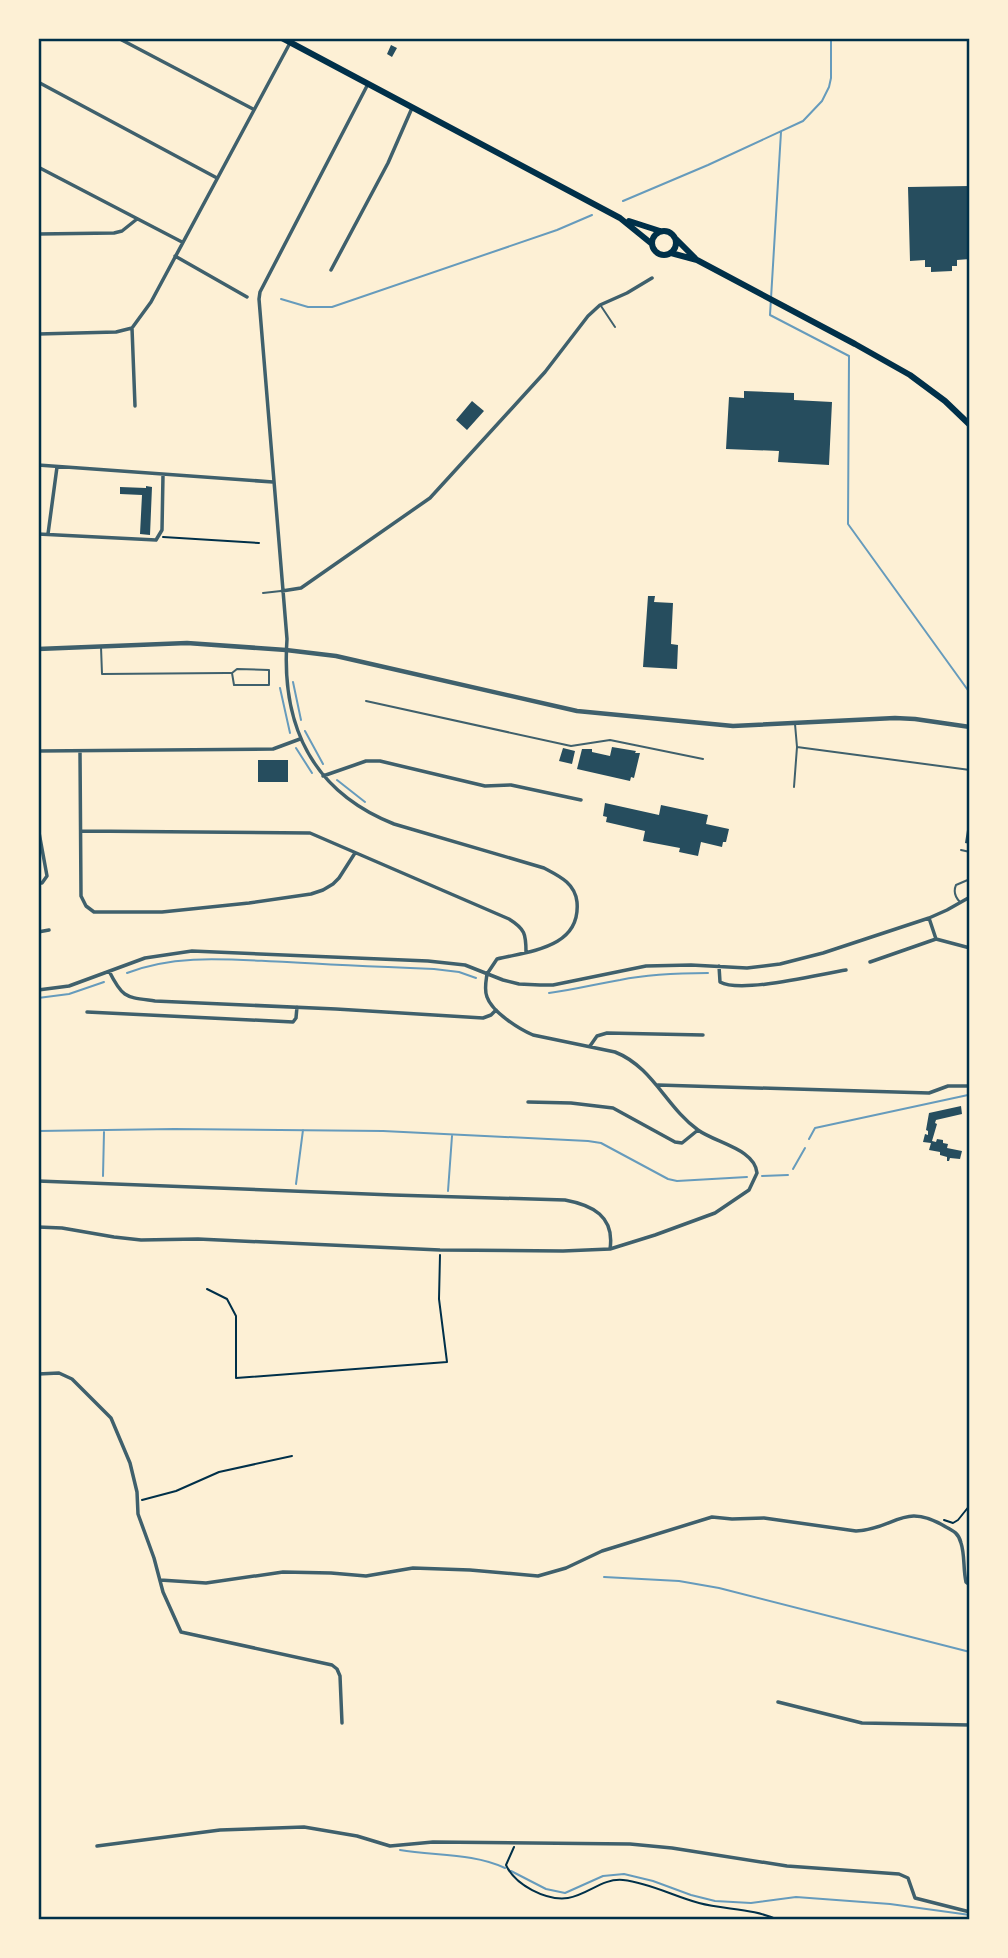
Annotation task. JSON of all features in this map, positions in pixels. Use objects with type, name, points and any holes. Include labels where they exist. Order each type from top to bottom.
[{"type":"main road","points":[[282,38],[620,218],[660,231],[669,231],[697,260]]},
{"type":"main road","points":[[620,218],[652,244]]},
{"type":"main road","points":[[660,231],[654,235],[652,244],[654,250],[660,254],[671,253],[676,248],[676,239]]},
{"type":"main road","points":[[671,253],[697,260],[910,375],[945,401],[970,425]]},
{"type":"street","points":[[118,38],[253,110]]},
{"type":"street","points":[[38,334],[116,332],[131,328],[151,302],[290,43]]},
{"type":"street","points":[[38,82],[217,178]]},
{"type":"street","points":[[38,1227],[141,1240],[198,1239],[440,1250],[610,1249],[715,1213],[749,1189],[757,1173],[753,1160],[698,1130],[680,1114],[639,1065],[628,1057],[606,1049],[533,1035],[496,1010],[487,998],[487,974],[497,959],[552,944],[566,936],[575,926],[576,896],[562,877],[544,869],[375,817],[346,798],[323,776],[312,761],[296,728],[288,694],[287,639],[260,292],[368,84]]},
{"type":"street","points":[[331,270],[388,163],[412,108]]},
{"type":"street","points":[[38,167],[182,242]]},
{"type":"street","points":[[38,234],[114,233],[122,231],[137,219]]},
{"type":"street","points":[[175,256],[247,296]]},
{"type":"street","points":[[282,591],[300,588],[430,498],[545,372],[580,326],[600,305],[652,278]]},
{"type":"street","points":[[131,328],[135,406]]},
{"type":"street","points":[[38,465],[273,482]]},
{"type":"street","points":[[48,534],[57,467]]},
{"type":"street","points":[[38,534],[156,540],[162,530],[163,475]]},
{"type":"street","points":[[38,649],[187,643],[286,650],[336,656],[577,711],[724,726],[895,718],[970,727]]},
{"type":"street","points":[[38,751],[274,748],[300,739]]},
{"type":"street","points":[[80,751],[82,895],[89,910],[98,913],[162,912],[305,895],[333,884],[355,853]]},
{"type":"street","points":[[323,776],[366,761],[380,761],[485,786],[512,785],[581,800]]},
{"type":"street","points":[[38,827],[47,876],[43,883],[38,883]]},
{"type":"street","points":[[81,831],[310,833],[509,919],[520,926],[526,936],[526,952]]},
{"type":"street","points":[[38,990],[69,986],[145,958],[192,951],[428,961],[465,965],[519,984],[547,985],[646,966],[747,968],[780,964],[823,953],[929,918],[968,899]]},
{"type":"street","points":[[929,918],[936,940]]},
{"type":"street","points":[[38,932],[49,930]]},
{"type":"street","points":[[870,962],[936,940],[970,948]]},
{"type":"street","points":[[719,966],[720,982],[725,985],[750,986],[846,970]]},
{"type":"street","points":[[108,971],[117,988],[130,998],[155,1001],[483,1018],[496,1010]]},
{"type":"street","points":[[87,1012],[293,1022],[297,1007]]},
{"type":"street","points":[[590,1046],[597,1037],[607,1033],[703,1035]]},
{"type":"street","points":[[656,1085],[903,1093],[929,1093],[948,1086],[970,1086]]},
{"type":"street","points":[[527,1102],[614,1108],[675,1142],[682,1143],[698,1130]]},
{"type":"street","points":[[38,1181],[565,1200],[591,1207],[600,1213],[612,1236],[610,1249]]},
{"type":"street","points":[[38,1374],[59,1373],[72,1379],[111,1418],[130,1464],[138,1514],[181,1632],[332,1665],[340,1676],[342,1723]]},
{"type":"street","points":[[160,1580],[206,1583],[283,1572],[366,1576],[413,1568],[538,1576],[566,1568],[602,1551],[712,1517],[777,1519],[856,1531],[909,1516],[928,1517],[956,1532],[961,1540],[965,1578],[970,1585]]},
{"type":"street","points":[[778,1702],[862,1723],[970,1725]]},
{"type":"street","points":[[97,1846],[220,1830],[268,1827],[305,1827],[357,1836],[390,1846],[433,1842],[630,1844],[787,1866],[899,1874],[908,1878],[915,1898],[970,1912]]},
{"type":"lane","points":[[600,305],[615,327]]},
{"type":"lane","points":[[263,593],[282,591]]},
{"type":"lane","points":[[101,646],[102,674],[232,673],[237,669],[269,670],[269,685],[234,685],[232,673]]},
{"type":"lane","points":[[366,701],[571,746],[610,740],[703,759]]},
{"type":"lane","points":[[794,787],[797,747],[795,723]]},
{"type":"lane","points":[[797,747],[970,770]]},
{"type":"lane","points":[[961,850],[970,852]]},
{"type":"lane","points":[[961,903],[955,897],[954,889],[956,885],[970,879]]},
{"type":"path","points":[[159,537],[259,543]]},
{"type":"path","points":[[207,1289],[227,1300],[236,1316],[236,1378],[447,1362],[439,1299],[440,1250]]},
{"type":"path","points":[[137,1501],[176,1491],[219,1472],[292,1456]]},
{"type":"path","points":[[941,1519],[953,1523],[970,1505]]},
{"type":"path","points":[[516,1842],[506,1865],[512,1877],[531,1891],[567,1899],[605,1882],[620,1880],[660,1888],[702,1904],[758,1912],[778,1920]]},
{"type":"building","points":[[391,45],[397,48],[392,57],[387,54]]},
{"type":"building","points":[[970,186],[970,259],[957,260],[957,266],[952,266],[952,271],[931,272],[931,267],[925,267],[925,260],[910,261],[908,187]]},
{"type":"building","points":[[744,391],[794,393],[794,400],[832,402],[829,465],[778,462],[779,451],[726,449],[729,397],[744,398]]},
{"type":"building","points":[[472,401],[484,411],[467,430],[456,420]]},
{"type":"building","points":[[120,487],[152,487],[150,535],[140,534],[142,495],[120,494]]},
{"type":"building","points":[[648,596],[655,596],[654,602],[673,603],[671,644],[678,645],[677,669],[643,667]]},
{"type":"building","points":[[612,747],[640,753],[634,778],[631,777],[630,781],[577,769],[582,749],[592,749],[592,752],[610,756]]},
{"type":"building","points":[[563,748],[575,751],[572,764],[559,761]]},
{"type":"building","points":[[258,760],[288,760],[288,782],[258,782]]},
{"type":"building","points":[[605,803],[659,815],[661,805],[708,815],[706,824],[729,829],[726,842],[723,842],[722,847],[701,842],[698,856],[679,852],[680,848],[643,841],[645,831],[606,822],[607,817],[603,816]]},
{"type":"building","points":[[967,830],[970,830],[970,844],[965,843]]},
{"type":"building","points":[[961,1106],[962,1114],[936,1120],[935,1123],[937,1124],[932,1141],[943,1140],[943,1143],[948,1144],[947,1148],[962,1151],[960,1159],[950,1158],[947,1161],[947,1157],[940,1155],[940,1152],[929,1150],[931,1143],[923,1142],[925,1134],[928,1135],[926,1130],[929,1113]]},
{"type":"waterway","points":[[623,201],[803,121],[822,101],[829,87],[831,38]]},
{"type":"waterway","points":[[781,132],[770,315],[849,356],[848,524],[970,693]]},
{"type":"waterway","points":[[281,299],[308,307],[332,307],[557,230],[592,215]]},
{"type":"waterway","points":[[293,682],[301,720]]},
{"type":"waterway","points":[[280,688],[290,733]]},
{"type":"waterway","points":[[305,731],[323,764]]},
{"type":"waterway","points":[[296,748],[312,773]]},
{"type":"waterway","points":[[337,780],[365,802]]},
{"type":"waterway","points":[[127,973],[186,960],[226,959],[434,969],[459,972],[476,978]]},
{"type":"waterway","points":[[549,993],[642,976],[708,973]]},
{"type":"waterway","points":[[38,998],[69,994],[104,982]]},
{"type":"waterway","points":[[809,1139],[815,1128],[968,1095]]},
{"type":"waterway","points":[[296,1184],[303,1130]]},
{"type":"waterway","points":[[38,1131],[383,1131],[588,1141],[601,1143],[668,1179],[677,1181],[747,1177]]},
{"type":"waterway","points":[[103,1176],[104,1132]]},
{"type":"waterway","points":[[448,1191],[452,1136]]},
{"type":"waterway","points":[[793,1169],[805,1148]]},
{"type":"waterway","points":[[762,1176],[788,1175]]},
{"type":"waterway","points":[[604,1577],[679,1581],[719,1588],[970,1652]]},
{"type":"waterway","points":[[400,1850],[467,1857],[505,1868]]},
{"type":"waterway","points":[[511,1871],[546,1889],[565,1893],[603,1876],[624,1874],[715,1901],[751,1903],[796,1897],[890,1904],[970,1915]]}]
